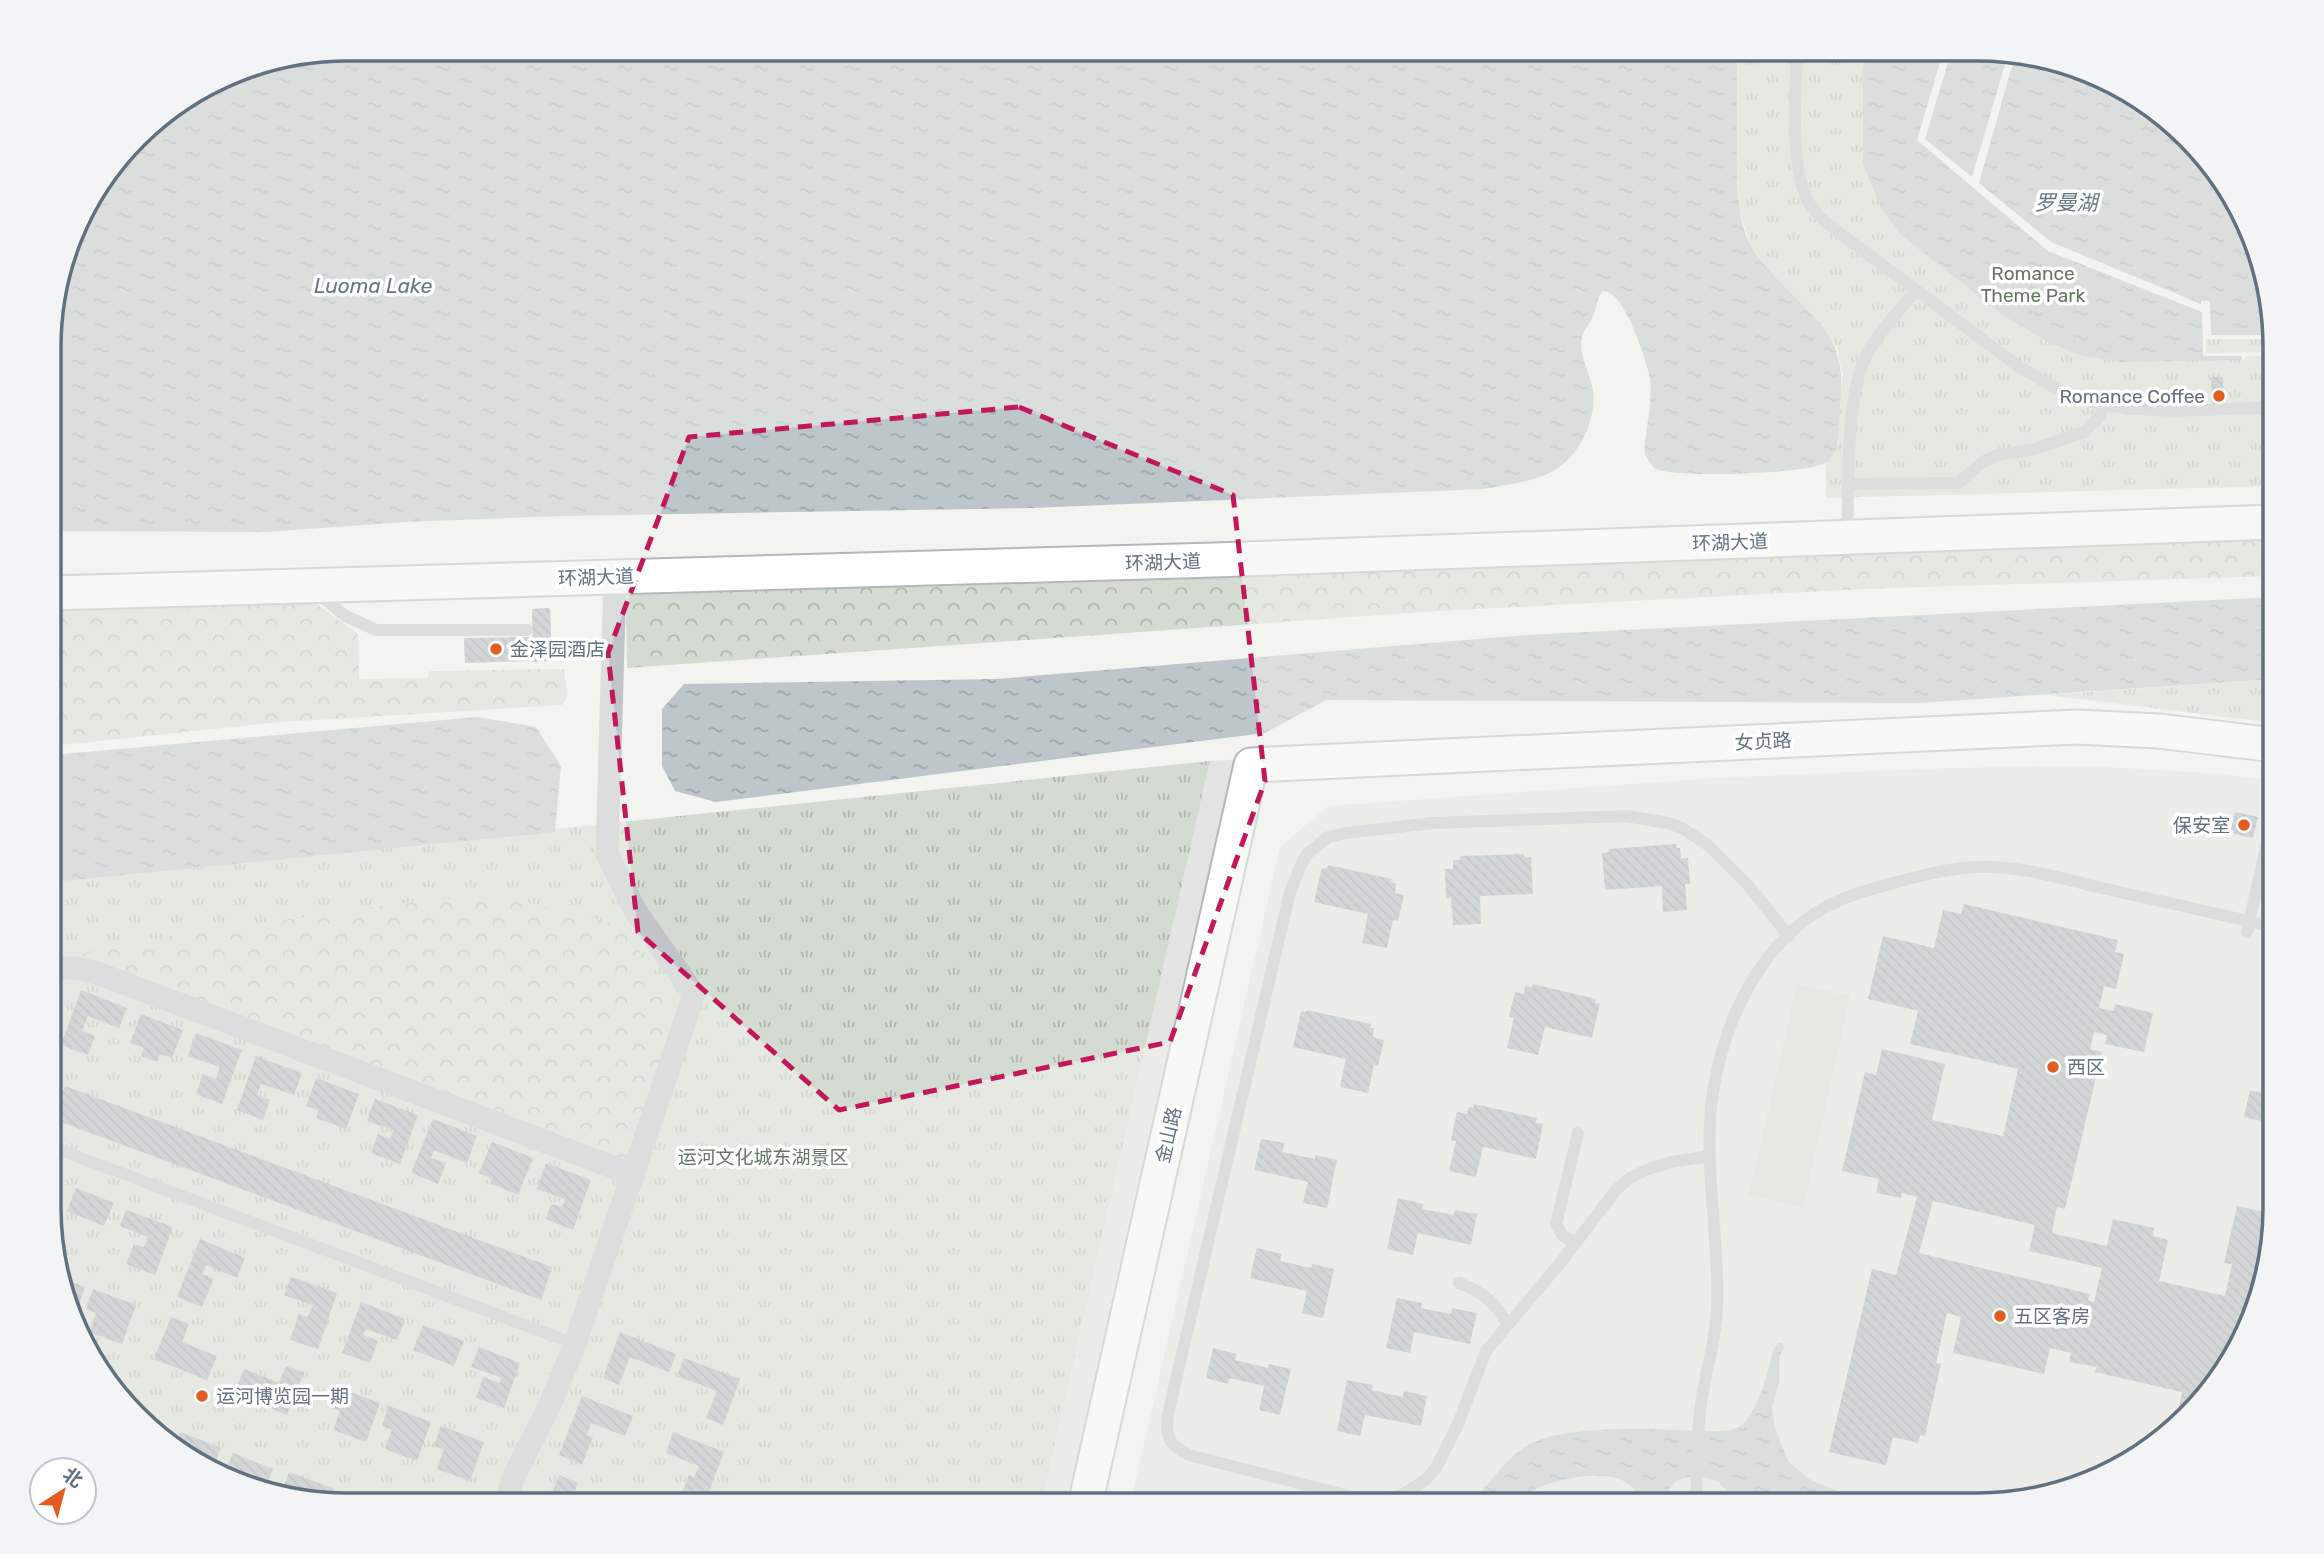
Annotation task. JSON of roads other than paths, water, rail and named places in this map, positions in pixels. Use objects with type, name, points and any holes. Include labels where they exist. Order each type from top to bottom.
[{"type":"main road","name":"环湖大道","points":[[61,593],[1214,560],[2263,522]]},
{"type":"main road","name":"女贞路","points":[[1251,765],[2077,727],[2159,731],[2263,744]]},
{"type":"main road","name":"金山路","points":[[1088,1493],[1251,765]]},
{"type":"street","points":[[509,1493],[575,1344],[694,994],[636,912],[607,854],[615,577]]},
{"type":"street","points":[[61,968],[78,968],[97,973],[634,1175]]},
{"type":"lane","points":[[1797,61],[1796,144],[1799,173],[1807,198],[1819,216],[2018,366],[2078,398],[2105,404],[2187,411],[2263,408]]},
{"type":"lane","points":[[1847,538],[1852,415],[1859,372],[1868,352],[1916,289]]},
{"type":"lane","points":[[1849,484],[1958,483],[1984,461],[1998,455],[2035,449],[2084,432],[2099,417],[2105,404]]},
{"type":"lane","points":[[310,585],[344,615],[376,630],[527,630]]},
{"type":"lane","points":[[1337,1493],[1197,1457],[1179,1450],[1168,1438],[1168,1414],[1290,892],[1307,854],[1328,837],[1433,823],[1626,816],[1668,823],[1696,836],[1723,858],[1789,936]]},
{"type":"lane","points":[[2248,926],[2263,860]]},
{"type":"lane","points":[[1697,1493],[1700,1412],[1712,1355],[1718,1306],[1710,1156],[1713,1094],[1719,1065],[1738,1006],[1758,971],[1773,952],[1804,922],[1843,899],[1915,877],[1983,867],[2035,873],[2248,926],[2263,927]]},
{"type":"lane","points":[[1575,1243],[1562,1235],[1556,1224],[1578,1133]]},
{"type":"lane","points":[[61,1151],[575,1344]]},
{"type":"lane","points":[[1405,1493],[1425,1480],[1436,1468],[1458,1424],[1486,1351],[1616,1190],[1630,1178],[1648,1169],[1710,1156]]},
{"type":"lane","points":[[1459,1283],[1489,1298],[1507,1325]]},
{"type":"water","name":"Luoma Lake","points":[[348,61],[1737,61],[1737,179],[1745,232],[1763,264],[1829,335],[1840,365],[1839,429],[1835,451],[1827,462],[1796,470],[1711,474],[1654,468],[1645,450],[1651,394],[1648,370],[1625,311],[1611,294],[1603,291],[1581,341],[1594,401],[1588,428],[1580,445],[1559,467],[1518,483],[1484,489],[1032,508],[563,516],[406,522],[266,532],[61,531],[62,329],[71,273],[83,238],[120,173],[145,145],[173,120],[221,91],[256,76],[310,64]]},
{"type":"water","name":"罗曼湖","points":[[1865,61],[1976,61],[2014,64],[2068,76],[2103,91],[2136,110],[2179,145],[2204,173],[2224,204],[2241,238],[2253,273],[2262,335],[2203,335],[2203,356],[2242,356],[2242,360],[2121,362],[2080,355],[2050,343],[2004,316],[1900,234],[1881,208],[1863,163]]},
{"type":"water","points":[[2263,598],[2263,680],[1919,703],[1326,700],[1265,733],[716,802],[675,791],[662,766],[662,709],[684,684],[996,679],[1527,635]]},
{"type":"water","points":[[477,717],[536,727],[561,766],[555,832],[61,881],[61,754]]},
{"type":"water","points":[[1778,1343],[1783,1343],[1784,1348],[1779,1357],[1779,1382],[1772,1408],[1775,1429],[1789,1462],[1809,1479],[1842,1493],[1728,1493],[1718,1482],[1697,1477],[1678,1480],[1669,1493],[1637,1493],[1626,1483],[1598,1476],[1565,1480],[1530,1493],[1481,1493],[1522,1449],[1540,1440],[1563,1434],[1618,1429],[1723,1431],[1739,1427],[1757,1403],[1773,1350]]},
{"type":"place","name":"Romance Coffee","points":[[2219,396]]},
{"type":"place","name":"金泽园酒店","points":[[496,649]]},
{"type":"place","name":"保安室","points":[[2244,825]]},
{"type":"place","name":"西区","points":[[2053,1067]]},
{"type":"place","name":"五区客房","points":[[2000,1316]]},
{"type":"place","name":"运河博览园一期","points":[[202,1396]]},
{"type":"park label","name":"Romance Theme Park","points":[[2033,284]]},
{"type":"park label","name":"运河文化城东湖景区","points":[[763,1157]]}]
